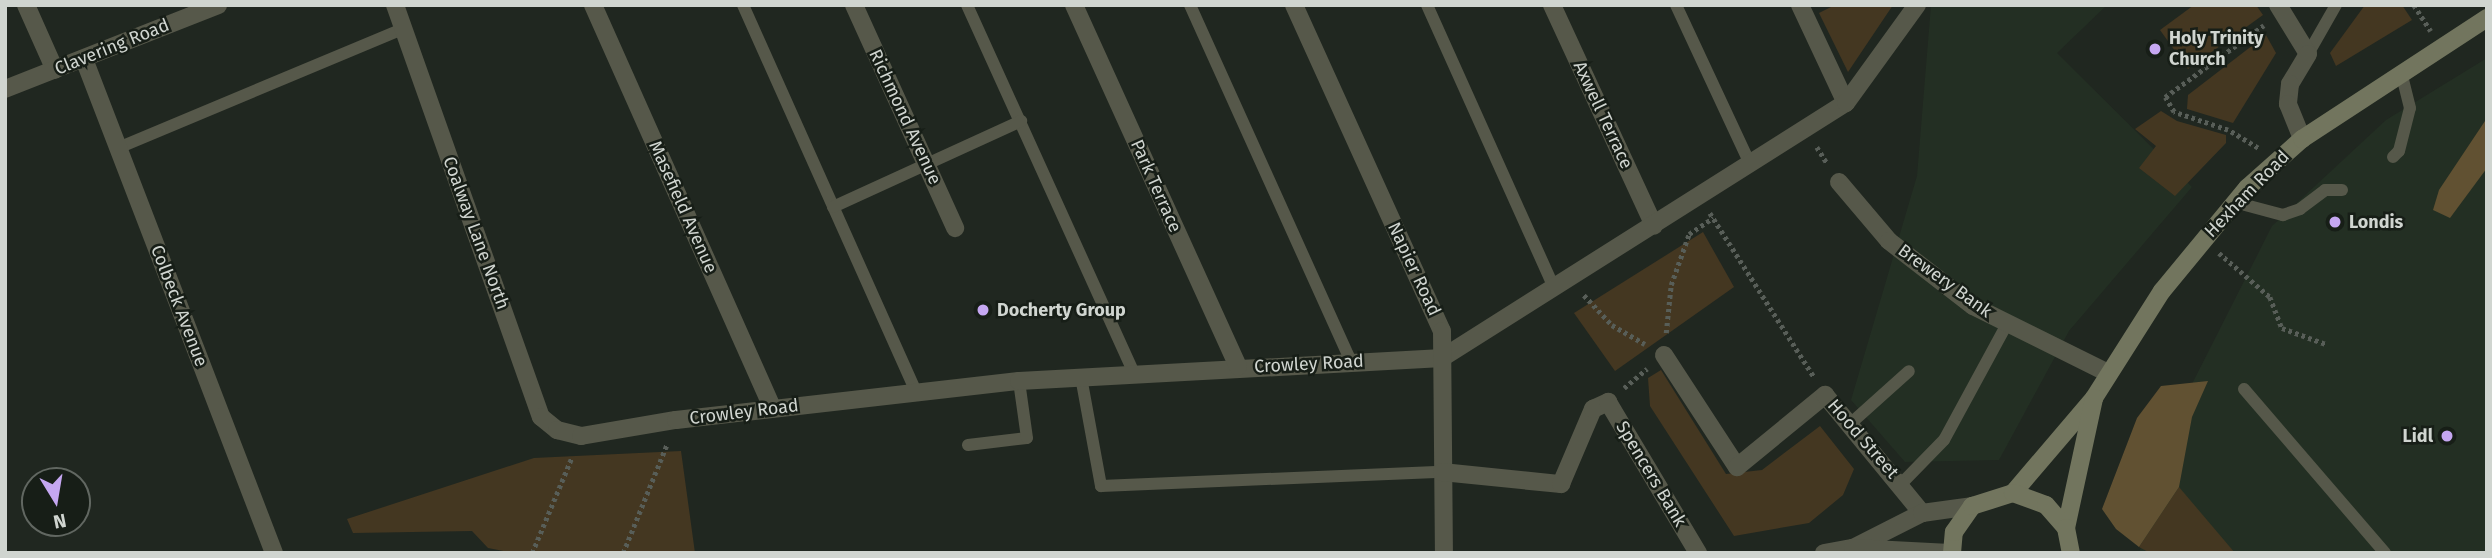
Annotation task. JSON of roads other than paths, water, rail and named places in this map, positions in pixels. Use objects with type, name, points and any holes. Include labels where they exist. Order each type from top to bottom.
[{"type":"main road","name":"Hexham Road","points":[[2013,493],[2094,398],[2108,373],[2203,239],[2234,202],[2302,139],[2487,18]]},
{"type":"main road","name":"Hexham Road","points":[[2066,528],[2094,398]]},
{"type":"main road","points":[[1951,553],[1954,533],[1972,506],[2013,493],[2046,505],[2066,528],[2071,553]]},
{"type":"street","points":[[26,5],[55,70]]},
{"type":"street","name":"Clavering Road","points":[[5,89],[218,5]]},
{"type":"street","name":"Coalway Lane North","points":[[395,5],[541,417],[557,430],[581,436]]},
{"type":"street","name":"Masefield Avenue","points":[[593,5],[773,409]]},
{"type":"street","name":"Richmond Avenue","points":[[854,5],[956,228]]},
{"type":"street","name":"Park Terrace","points":[[1074,5],[1238,367]]},
{"type":"street","name":"Napier Road","points":[[1294,5],[1442,331],[1444,553]]},
{"type":"street","name":"Axwell Terrace","points":[[1552,5],[1654,226]]},
{"type":"street","points":[[1800,5],[1846,103]]},
{"type":"street","points":[[1442,358],[1560,282],[1700,198],[1750,164],[1807,132],[1846,103],[1917,5]]},
{"type":"street","points":[[2280,8],[2308,54],[2290,84],[2288,104],[2302,139]]},
{"type":"street","name":"Colbeck Avenue","points":[[84,59],[274,553]]},
{"type":"street","name":"Brewery Bank","points":[[1839,182],[1889,241],[1973,306],[2108,373]]},
{"type":"street","name":"Hood Street","points":[[1664,355],[1737,467],[1825,396],[1902,483],[1923,513]]},
{"type":"street","name":"Crowley Road","points":[[581,436],[676,420],[1019,381],[1442,358]]},
{"type":"street","name":"Spencers Bank","points":[[1442,472],[1561,484],[1593,409],[1608,402],[1698,553]]},
{"type":"street","points":[[1853,548],[1923,513],[1972,506]]},
{"type":"street","points":[[1824,553],[1853,548],[1951,553]]},
{"type":"lane","points":[[743,5],[916,392]]},
{"type":"lane","points":[[967,5],[1134,373]]},
{"type":"lane","points":[[1190,5],[1351,362]]},
{"type":"lane","points":[[1426,5],[1560,282]]},
{"type":"lane","points":[[1676,5],[1750,164]]},
{"type":"lane","points":[[2308,54],[2336,5]]},
{"type":"lane","points":[[118,148],[403,29]]},
{"type":"lane","points":[[2393,157],[2399,151],[2410,108],[2401,73]]},
{"type":"lane","points":[[834,207],[1021,121]]},
{"type":"lane","points":[[2234,202],[2283,215],[2300,209],[2325,190],[2342,190]]},
{"type":"lane","points":[[1902,483],[1944,440],[2007,324]]},
{"type":"lane","points":[[1850,424],[1909,371]]},
{"type":"lane","points":[[1081,377],[1101,486],[1442,472]]},
{"type":"lane","points":[[968,445],[1027,438],[1019,381]]},
{"type":"lane","points":[[2244,389],[2385,553]]},
{"type":"place","name":"Holy Trinity Church","points":[[2155,49]]},
{"type":"place","name":"Londis","points":[[2335,222]]},
{"type":"place","name":"Docherty Group","points":[[983,310]]},
{"type":"place","name":"Lidl","points":[[2447,436]]}]
